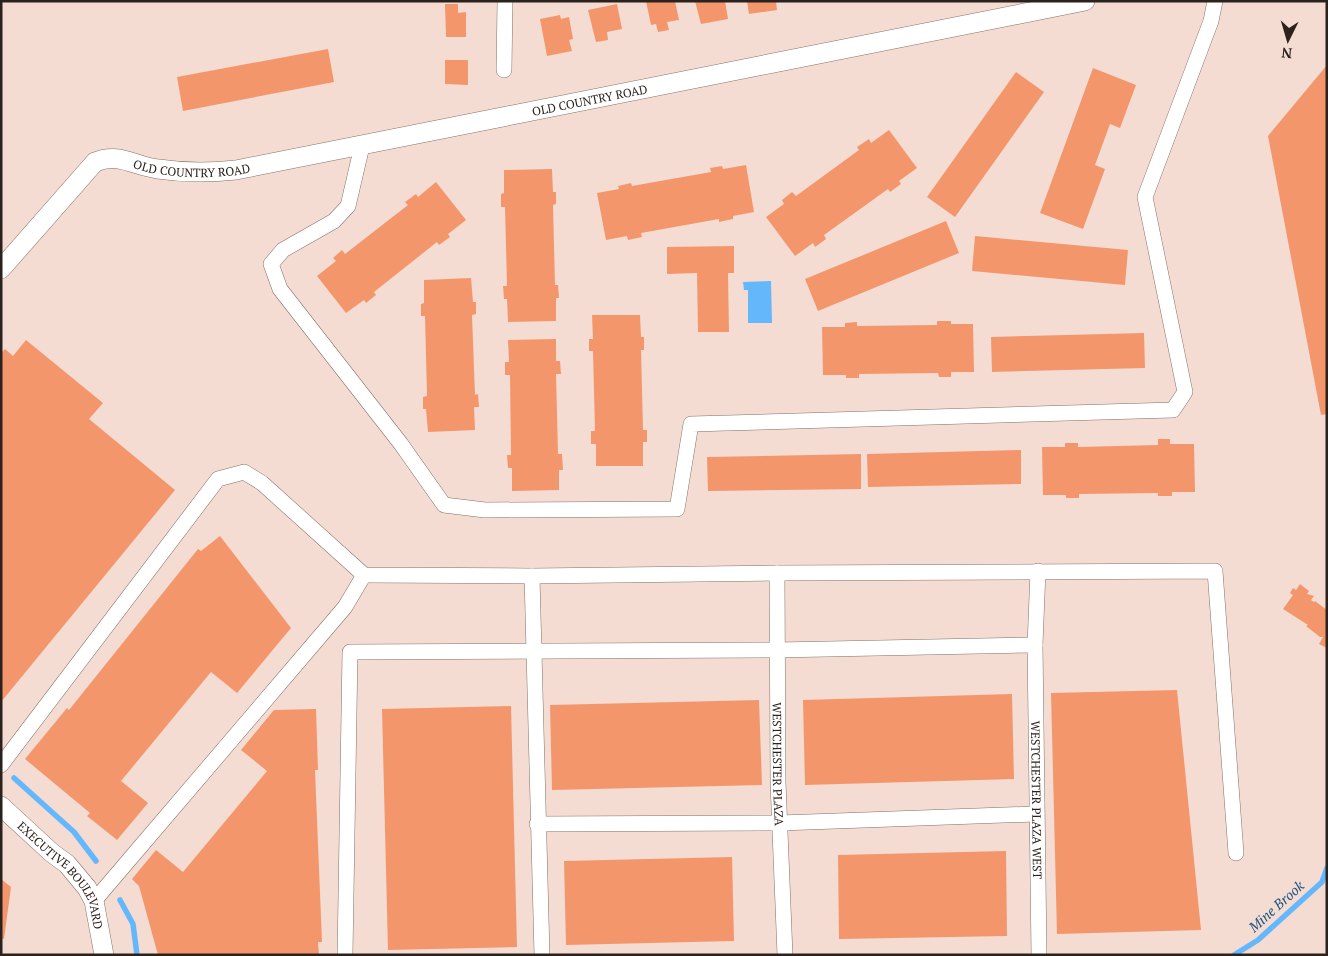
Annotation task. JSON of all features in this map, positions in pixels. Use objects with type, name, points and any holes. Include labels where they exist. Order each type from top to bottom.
[{"type":"street","points":[[504,70],[505,1]]},
{"type":"street","name":"OLD COUNTRY ROAD","points":[[1,269],[94,162],[104,158],[120,157],[142,167],[205,174],[362,146],[1085,1]]},
{"type":"street","points":[[362,146],[348,206],[334,221],[283,250],[271,264],[280,289],[401,444],[444,505],[485,510],[677,509],[690,424],[1173,410],[1185,392],[1145,197],[1211,21],[1215,1]]},
{"type":"street","points":[[1,765],[218,479],[244,472],[262,483],[364,575],[532,576],[777,572],[1215,571],[1236,852]]},
{"type":"street","name":"WESTCHESTER PLAZA WEST","points":[[1038,571],[1035,645],[1035,814],[1039,955]]},
{"type":"street","name":"WESTCHESTER PLAZA","points":[[777,572],[778,782],[785,955]]},
{"type":"street","points":[[94,901],[345,607],[364,575]]},
{"type":"street","points":[[532,576],[537,824],[542,955]]},
{"type":"street","points":[[346,955],[350,652],[777,650],[1035,645]]},
{"type":"street","name":"EXECUTIVE BOULEVARD","points":[[1,806],[52,853],[67,864],[87,888],[94,901],[104,955]]},
{"type":"street","points":[[537,824],[780,823],[1035,814]]},
{"type":"water","points":[[771,281],[772,323],[748,323],[748,290],[744,290],[743,282]]},
{"type":"building","points":[[646,1],[675,1],[679,20],[667,22],[669,30],[658,32],[656,24],[651,25]]},
{"type":"building","points":[[695,1],[725,1],[728,19],[701,24]]},
{"type":"building","points":[[747,1],[776,1],[777,10],[749,14]]},
{"type":"building","points":[[445,4],[458,4],[458,13],[466,12],[466,37],[446,37]]},
{"type":"building","points":[[617,4],[622,29],[607,32],[608,40],[596,42],[588,10]]},
{"type":"building","points":[[560,15],[561,19],[569,17],[573,39],[569,40],[572,51],[547,56],[540,19]]},
{"type":"building","points":[[328,49],[334,82],[183,111],[177,77]]},
{"type":"building","points":[[445,60],[468,60],[468,85],[445,84]]},
{"type":"building","points":[[1327,65],[1327,414],[1321,415],[1268,136]]},
{"type":"building","points":[[1093,68],[1136,85],[1120,128],[1110,124],[1095,165],[1105,169],[1083,229],[1040,213]]},
{"type":"building","points":[[1016,72],[1044,92],[955,217],[927,197]]},
{"type":"building","points":[[889,130],[917,168],[899,181],[901,184],[890,192],[888,189],[824,235],[826,239],[815,247],[813,243],[795,256],[766,217],[784,204],[782,200],[792,192],[796,196],[859,150],[857,147],[869,139],[871,143]]},
{"type":"building","points":[[746,165],[754,212],[733,216],[733,219],[719,222],[719,219],[641,233],[642,237],[628,240],[627,236],[606,240],[597,193],[619,189],[618,186],[631,183],[632,186],[711,172],[710,168],[722,166],[723,169]]},
{"type":"building","points":[[552,169],[553,192],[556,192],[556,204],[553,205],[555,285],[558,285],[559,298],[556,298],[556,321],[508,322],[507,299],[504,299],[503,286],[507,286],[505,207],[501,207],[501,194],[504,193],[504,170]]},
{"type":"building","points":[[436,182],[466,220],[448,234],[450,237],[439,245],[437,242],[374,292],[376,295],[366,303],[364,300],[346,313],[317,276],[336,261],[333,258],[342,250],[345,254],[408,205],[405,202],[416,194],[418,197]]},
{"type":"building","points":[[946,221],[959,253],[818,311],[805,279]]},
{"type":"building","points":[[975,236],[1128,250],[1125,285],[972,271]]},
{"type":"building","points":[[734,246],[734,273],[728,273],[729,332],[698,332],[697,273],[667,274],[667,247]]},
{"type":"building","points":[[471,278],[473,302],[476,302],[476,314],[472,315],[475,395],[478,394],[479,407],[474,407],[475,430],[428,432],[426,409],[423,409],[423,397],[427,396],[425,316],[421,316],[421,304],[424,303],[424,280]]},
{"type":"building","points":[[592,315],[640,315],[641,337],[644,337],[644,350],[641,350],[643,430],[647,430],[647,442],[643,442],[643,466],[596,466],[596,444],[591,444],[591,431],[595,431],[593,351],[589,351],[589,339],[593,339]]},
{"type":"building","points":[[937,321],[951,321],[951,324],[973,324],[974,372],[951,372],[951,377],[939,377],[938,373],[859,374],[859,378],[846,378],[846,375],[823,375],[822,327],[845,327],[845,323],[857,322],[857,326],[937,325]]},
{"type":"building","points":[[1144,333],[1145,368],[992,372],[991,337]]},
{"type":"building","points":[[556,339],[556,361],[560,361],[561,374],[556,374],[558,454],[562,454],[563,470],[559,470],[559,490],[512,491],[512,468],[508,468],[507,455],[511,455],[510,375],[505,375],[505,362],[509,362],[508,340]]},
{"type":"building","points":[[26,340],[103,403],[89,419],[175,490],[1,702],[1,353],[5,349],[13,356]]},
{"type":"building","points":[[1158,439],[1170,439],[1170,444],[1194,444],[1195,492],[1172,492],[1172,496],[1158,496],[1158,493],[1079,494],[1079,498],[1066,498],[1066,495],[1043,495],[1042,447],[1065,447],[1065,443],[1078,443],[1078,447],[1158,445]]},
{"type":"building","points":[[1021,450],[1021,484],[868,487],[867,454]]},
{"type":"building","points":[[861,454],[861,489],[708,491],[707,457]]},
{"type":"building","points":[[220,536],[291,628],[237,693],[211,672],[121,781],[148,803],[117,840],[87,816],[90,813],[25,759],[67,708],[69,710],[198,549],[201,551]]},
{"type":"building","points":[[1300,584],[1309,591],[1307,594],[1314,596],[1311,600],[1327,610],[1327,648],[1319,644],[1323,637],[1320,637],[1306,626],[1308,625],[1283,609],[1293,595],[1290,593],[1293,588],[1296,590]]},
{"type":"building","points":[[1177,690],[1201,930],[1057,934],[1051,693]]},
{"type":"building","points":[[1012,694],[1014,779],[805,785],[803,700]]},
{"type":"building","points":[[759,700],[762,785],[552,790],[550,705]]},
{"type":"building","points":[[511,706],[517,947],[388,950],[382,709]]},
{"type":"building","points":[[316,709],[318,770],[315,770],[322,942],[318,942],[319,955],[158,955],[139,886],[132,879],[156,850],[183,872],[267,771],[241,750],[274,710]]},
{"type":"building","points":[[1006,851],[1007,936],[839,939],[838,855]]},
{"type":"building","points":[[732,857],[734,941],[566,945],[564,861]]},
{"type":"building","points":[[1,879],[11,887],[4,939],[1,938]]},
{"type":"waterway","points":[[14,778],[74,832],[96,861]]},
{"type":"waterway","name":"Mine Brook","points":[[1234,955],[1258,940],[1322,882],[1327,868]]},
{"type":"waterway","points":[[120,900],[133,924],[137,955]]}]
